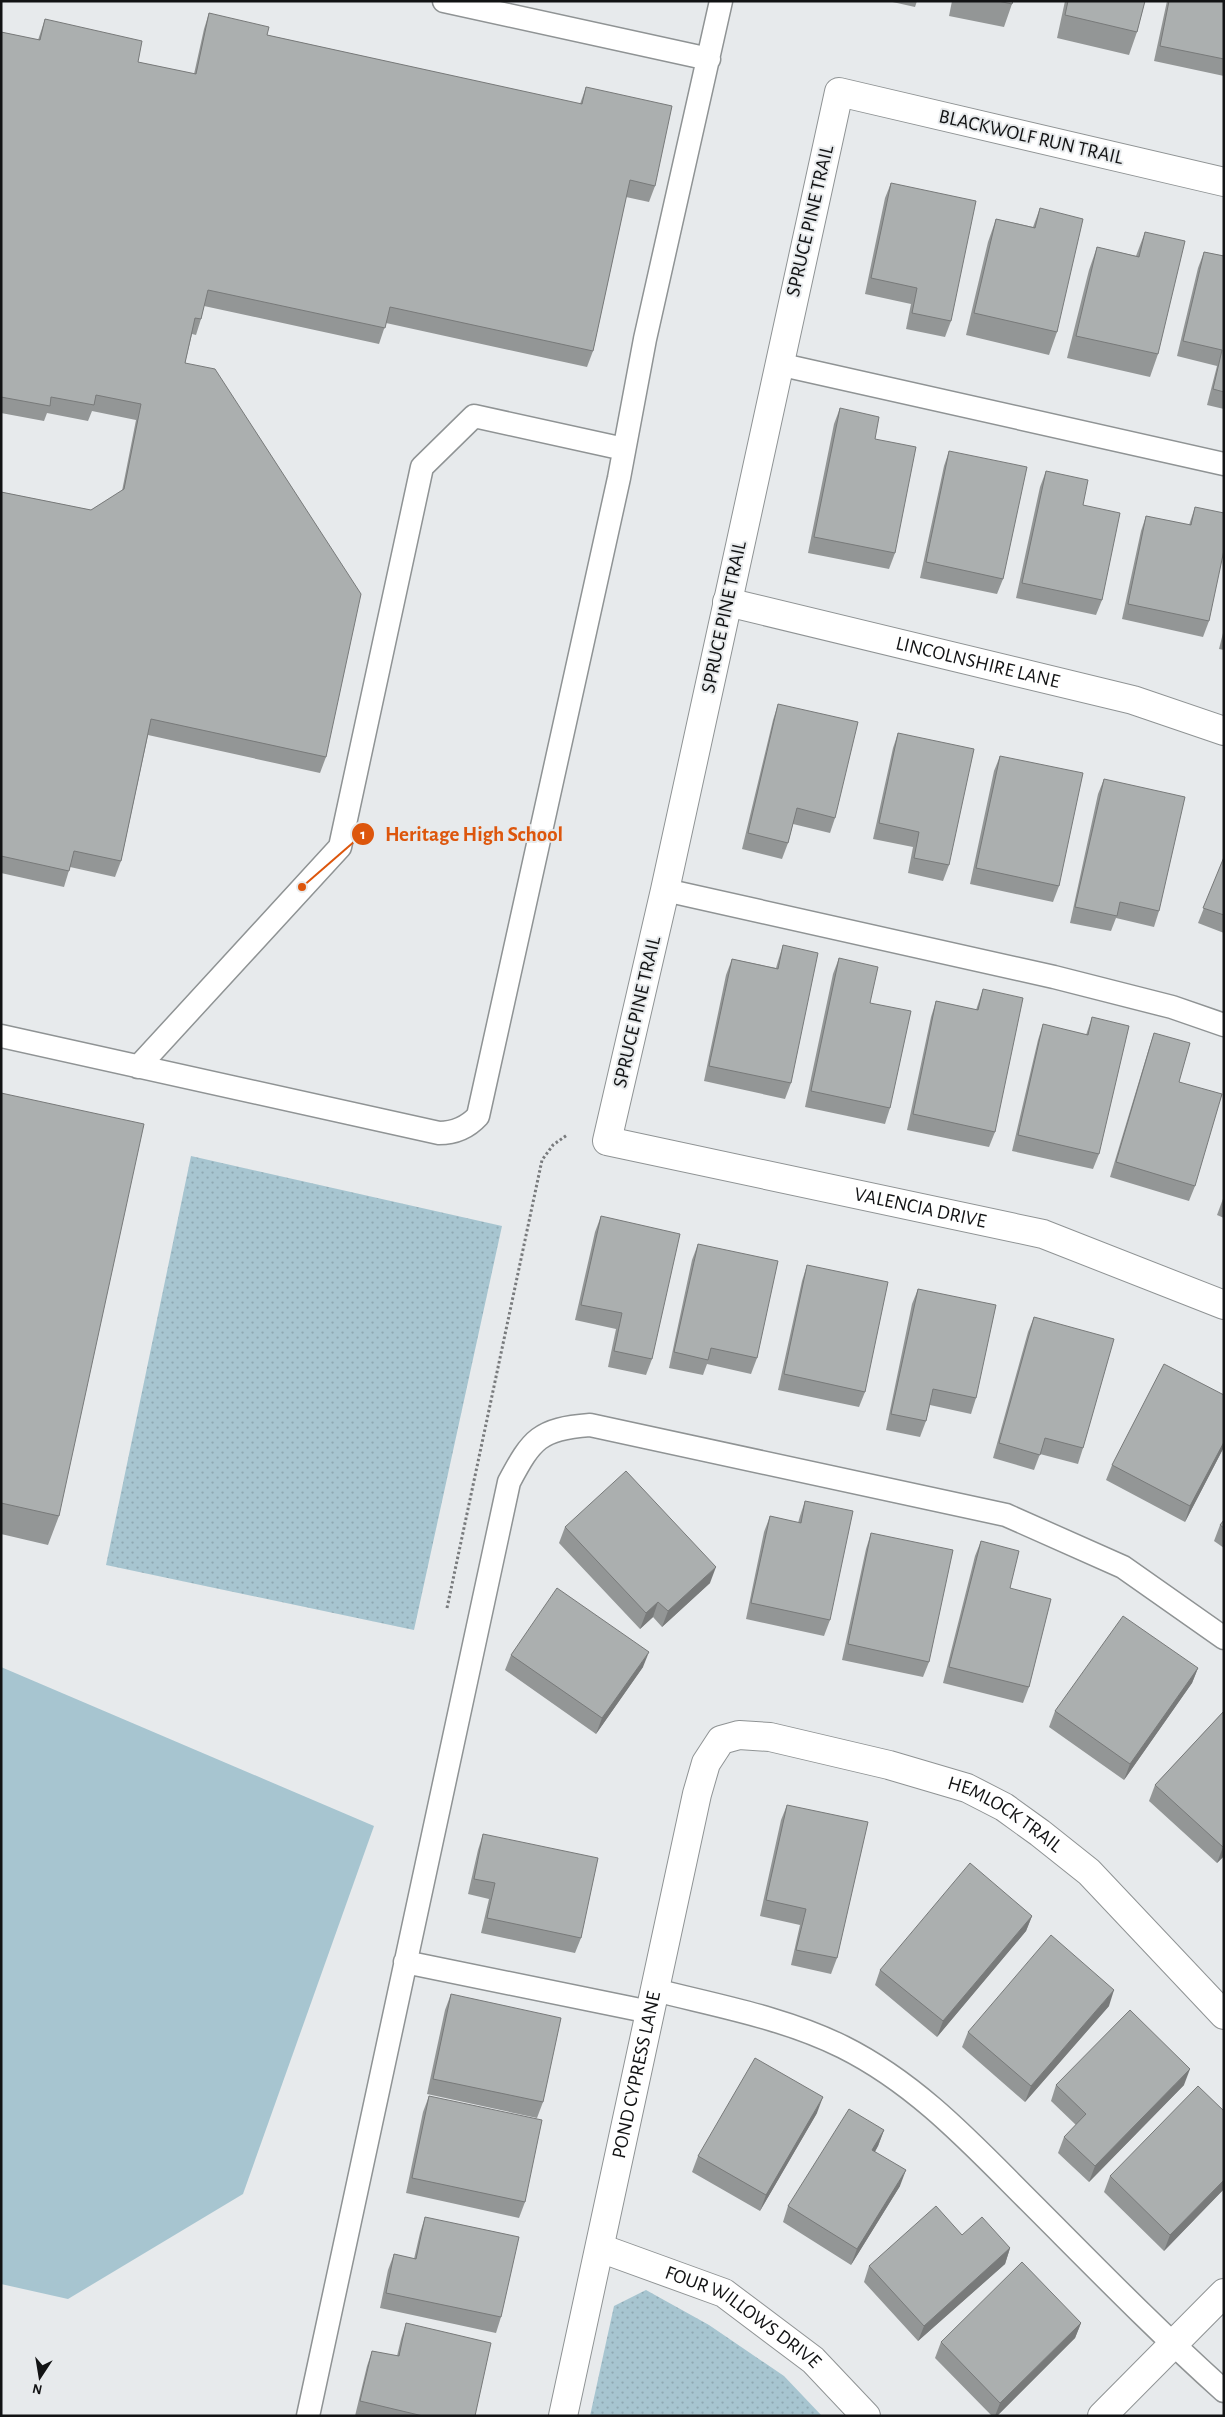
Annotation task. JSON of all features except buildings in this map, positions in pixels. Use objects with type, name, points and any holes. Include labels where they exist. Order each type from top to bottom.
[{"type":"street","name":"BLACKWOLF RUN TRAIL","points":[[839,92],[1224,182]]},
{"type":"street","name":"SPRUCE PINE TRAIL","points":[[607,1141],[665,890],[778,364],[839,92]]},
{"type":"street","name":"LINCOLNSHIRE LANE","points":[[727,602],[1133,700],[1224,731]]},
{"type":"street","name":"VALENCIA DRIVE","points":[[607,1141],[1043,1234],[1224,1305]]},
{"type":"street","name":"HEMLOCK TRAIL","points":[[721,1740],[740,1735],[770,1737],[889,1766],[967,1788],[1004,1807],[1040,1832],[1089,1872],[1224,2015]]},
{"type":"street","name":"POND CYPRESS LANE","points":[[564,2416],[697,1794],[706,1763],[721,1740]]},
{"type":"street","name":"FOUR WILLOWS DRIVE","points":[[600,2248],[724,2293],[812,2360],[866,2416]]},
{"type":"street","points":[[1102,2416],[1224,2294]]},
{"type":"lane","points":[[444,1],[709,59]]},
{"type":"lane","points":[[1,1036],[438,1133],[456,1132],[478,1116],[608,527],[645,339],[721,1]]},
{"type":"lane","points":[[778,364],[1224,464]]},
{"type":"lane","points":[[138,1067],[340,847],[422,467],[474,416],[624,449]]},
{"type":"lane","points":[[665,890],[1054,978],[1172,1007],[1224,1025]]},
{"type":"lane","points":[[308,2416],[509,1482],[526,1450],[538,1438],[566,1427],[590,1425],[1006,1516],[1123,1567],[1224,1638]]},
{"type":"lane","points":[[405,1962],[652,2001],[733,2010],[794,2028],[843,2047],[899,2080],[947,2119],[1174,2346],[1224,2391]]},
{"type":"shaded area","points":[[191,1156],[502,1226],[414,1630],[106,1565]]},
{"type":"shaded area","points":[[1,1667],[374,1826],[243,2194],[68,2299],[1,2284]]},
{"type":"shaded area","points":[[646,2290],[709,2325],[784,2376],[822,2416],[590,2416],[614,2306]]},
{"type":"place","name":"Heritage High School","points":[[302,887]]}]
